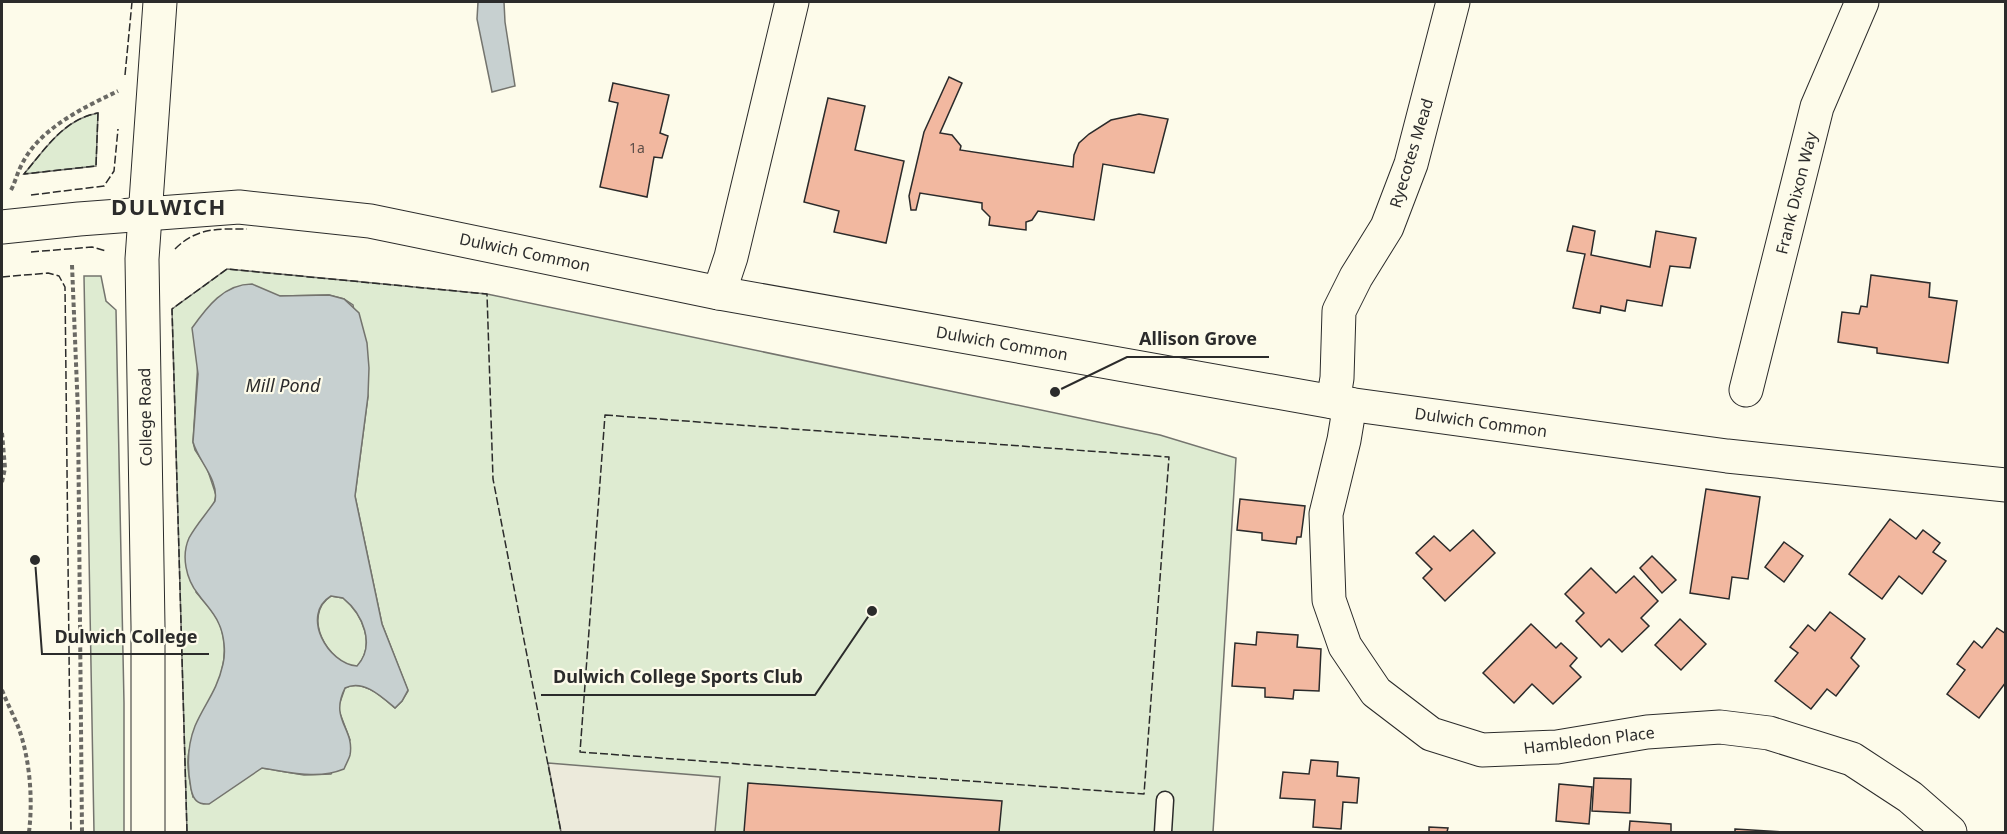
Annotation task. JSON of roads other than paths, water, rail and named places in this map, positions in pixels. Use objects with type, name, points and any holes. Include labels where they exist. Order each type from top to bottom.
[{"type":"main road","name":"College Road","points":[[148,832],[148,626],[142,259],[160,2]]},
{"type":"main road","points":[[719,292],[731,257],[792,2]]},
{"type":"main road","name":"Ryecotes Mead","points":[[1341,403],[1336,378],[1339,311],[1356,277],[1387,227],[1411,164],[1453,2]]},
{"type":"main road","name":"Frank Dixon Way","points":[[1746,390],[1817,107],[1862,2]]},
{"type":"main road","name":"Dulwich Common","points":[[2,227],[146,213],[239,207],[369,221],[719,292],[1341,403],[1727,456],[2006,485]]},
{"type":"main road","name":"Hambledon Place","points":[[1341,403],[1344,440],[1326,514],[1329,600],[1345,646],[1376,692],[1431,734],[1482,750],[1557,747],[1647,732],[1720,727],[1769,733],[1851,759],[1910,797],[1950,832]]},
{"type":"lane","points":[[1163,832],[1165,800]]},
{"type":"water","points":[[478,2],[504,2],[515,86],[492,92],[477,19]]},
{"type":"water","name":"Mill Pond","points":[[252,284],[280,296],[329,295],[344,299],[359,313],[367,343],[369,368],[368,396],[355,496],[382,624],[408,690],[395,708],[365,687],[345,688],[340,708],[351,746],[344,769],[314,775],[262,768],[209,804],[205,804],[196,801],[192,793],[188,757],[195,726],[220,673],[224,649],[219,624],[190,581],[185,560],[189,538],[215,501],[214,485],[193,442],[198,374],[192,328],[217,298],[242,285]],"holes":[[[331,596],[343,598],[356,612],[365,630],[366,649],[357,666],[336,657],[328,648],[318,626],[318,615],[322,604]]]},
{"type":"place","name":"Allison Grove","points":[[1055,392]]},
{"type":"place","name":"Dulwich College","points":[[35,560]]},
{"type":"place","name":"Dulwich College Sports Club","points":[[872,611]]},
{"type":"district","name":"DULWICH","points":[[169,206]]}]
